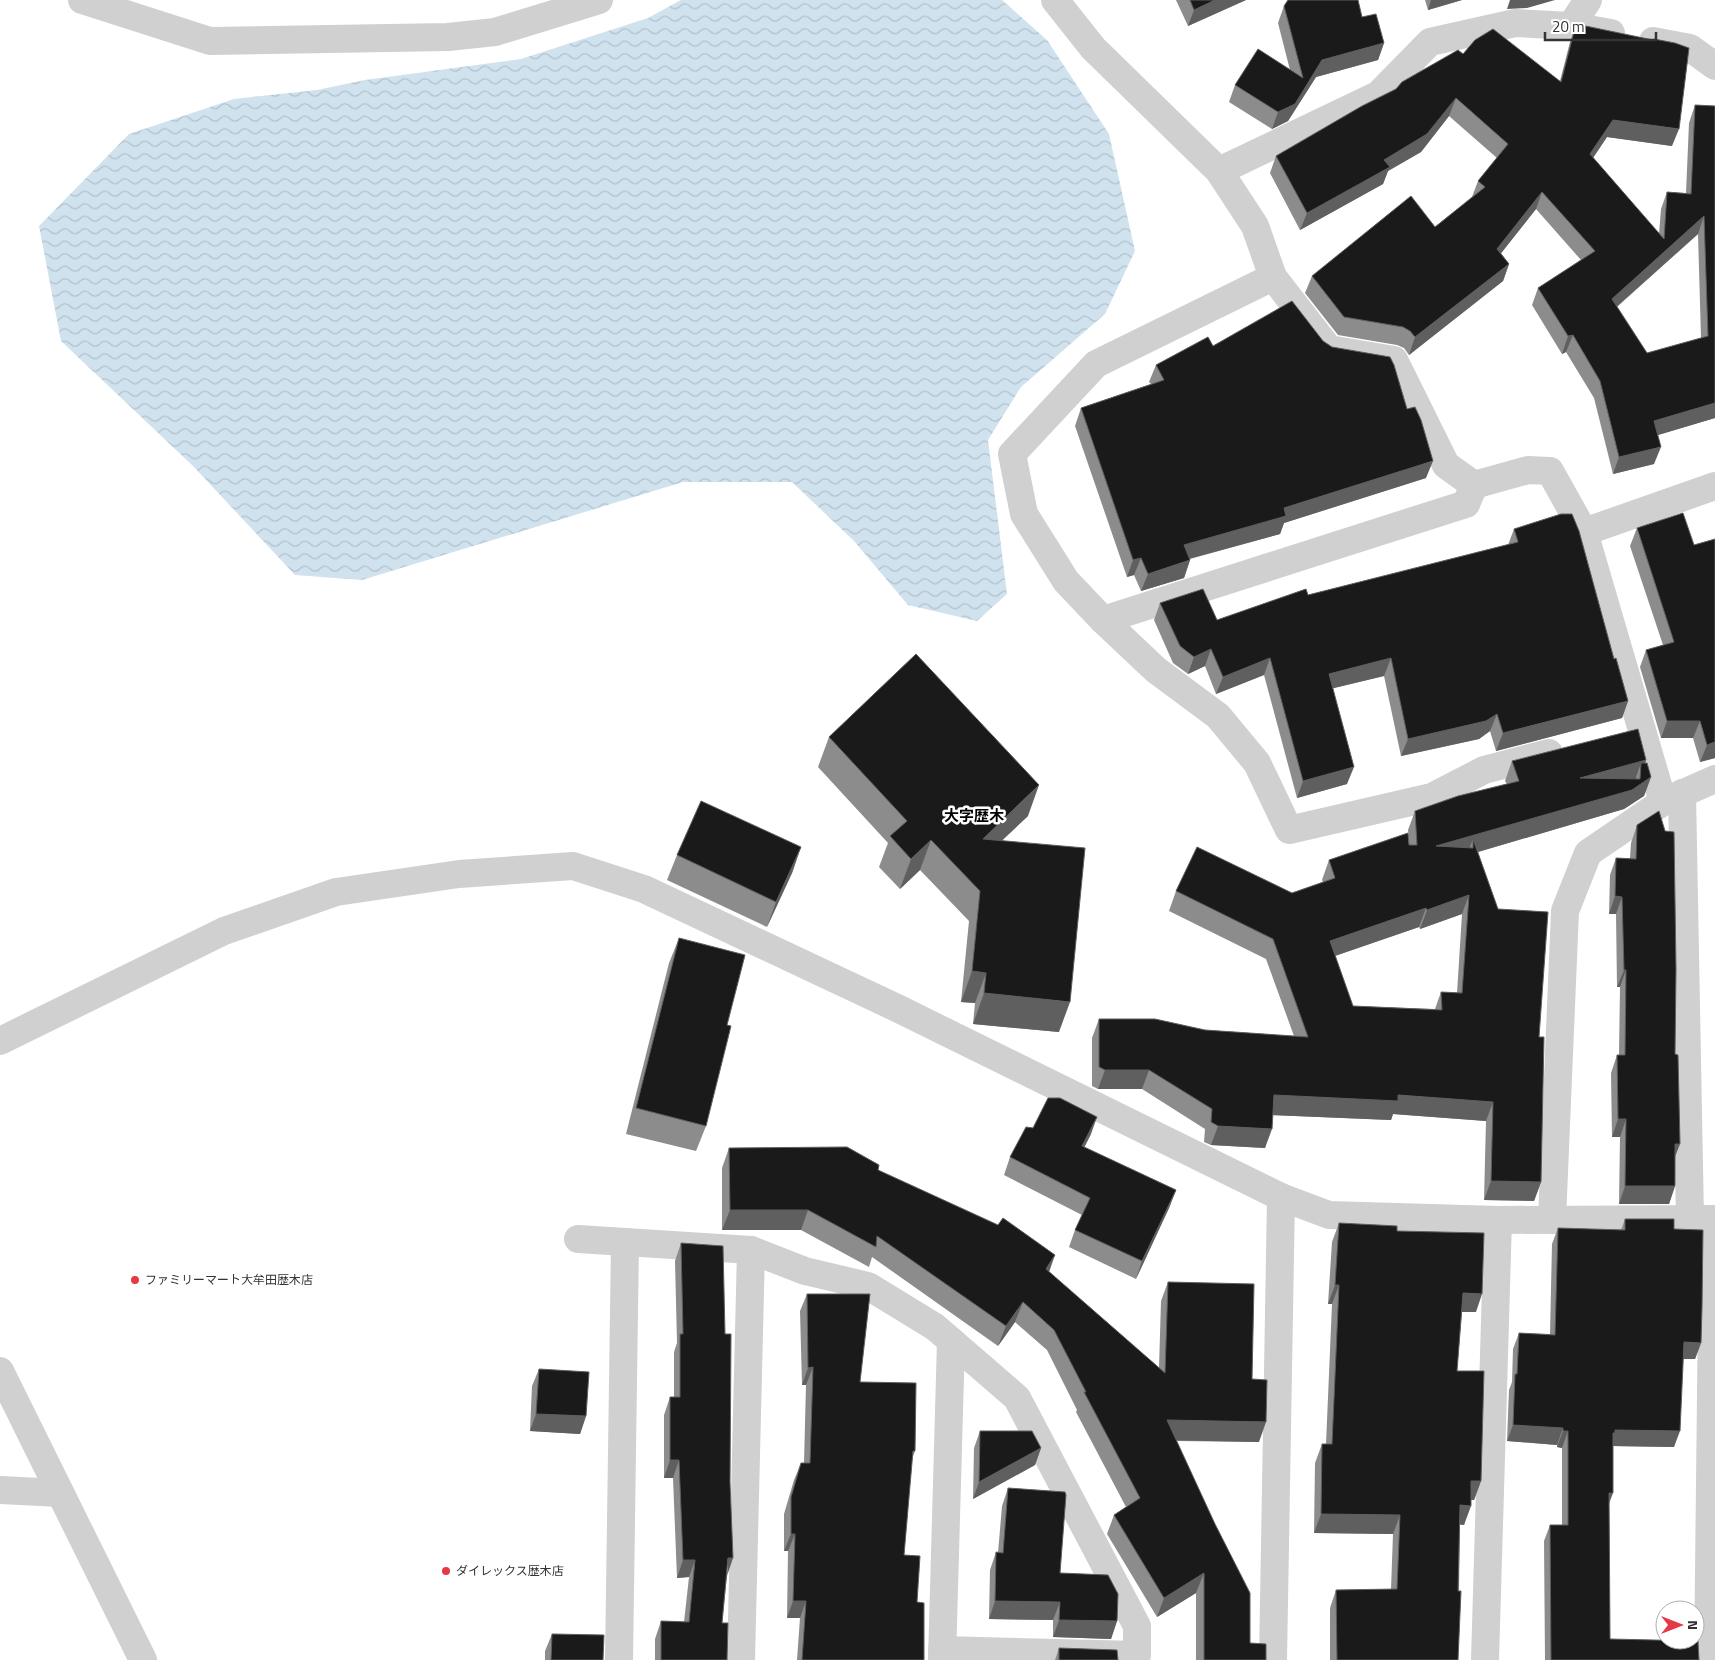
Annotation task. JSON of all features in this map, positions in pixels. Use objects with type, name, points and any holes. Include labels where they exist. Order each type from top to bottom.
[{"type":"street","points":[[82,0],[210,40],[448,37],[495,32],[599,0]]},
{"type":"street","points":[[1055,0],[1093,48],[1219,171],[1255,226],[1273,277],[1329,349],[1394,360],[1446,465],[1474,485]]},
{"type":"street","points":[[1571,26],[1588,0]]},
{"type":"street","points":[[1219,171],[1378,95],[1430,42],[1514,23],[1571,26],[1690,48],[1715,66]]},
{"type":"street","points":[[1273,277],[1096,364],[1012,454],[1024,514],[1066,581],[1103,620],[1156,670],[1218,716],[1257,762],[1289,830],[1432,797],[1484,770],[1577,746]]},
{"type":"street","points":[[1474,485],[1528,470],[1550,471],[1584,532],[1642,729],[1673,797],[1706,1219],[1708,1660]]},
{"type":"street","points":[[1103,620],[1466,504],[1474,485]]},
{"type":"street","points":[[1584,532],[1715,486]]},
{"type":"street","points":[[1614,736],[1642,729]]},
{"type":"street","points":[[1552,1220],[1565,910],[1588,853],[1673,797],[1715,779]]},
{"type":"street","points":[[0,1041],[224,931],[336,892],[459,874],[573,866],[653,893],[899,1008],[1281,1197],[1329,1215],[1498,1220],[1706,1219]]},
{"type":"street","points":[[1273,1660],[1281,1197]]},
{"type":"street","points":[[1485,1660],[1498,1220]]},
{"type":"street","points":[[578,1239],[751,1250],[805,1271],[868,1286],[935,1326],[1017,1398],[1137,1626],[1137,1655],[942,1655],[951,1341]]},
{"type":"street","points":[[619,1660],[625,1242]]},
{"type":"street","points":[[741,1660],[751,1250]]},
{"type":"street","points":[[0,1372],[143,1660]]},
{"type":"street","points":[[0,1490],[60,1493]]},
{"type":"water","points":[[681,0],[1002,0],[1047,40],[1109,134],[1135,251],[1105,314],[1021,387],[988,440],[1007,594],[977,621],[908,605],[854,541],[792,482],[683,482],[362,580],[295,575],[193,466],[61,341],[39,226],[129,134],[234,99],[317,90],[365,80],[521,59],[648,18]]},
{"type":"building","points":[[1190,0],[1215,0],[1194,10]]},
{"type":"building","points":[[1288,0],[1358,0],[1362,17],[1376,14],[1384,43],[1322,60],[1295,104],[1278,112],[1235,85],[1258,49],[1303,78],[1284,6]]},
{"type":"building","points":[[1576,24],[1675,43],[1689,48],[1679,129],[1613,120],[1590,154],[1664,239],[1667,192],[1691,194],[1695,105],[1715,106],[1715,403],[1654,421],[1661,447],[1619,457],[1600,381],[1573,335],[1568,336],[1538,288],[1595,251],[1542,192],[1497,249],[1509,264],[1415,337],[1403,327],[1344,317],[1312,276],[1411,196],[1435,227],[1485,187],[1478,181],[1508,144],[1456,98],[1427,134],[1384,160],[1390,167],[1307,213],[1276,156],[1362,106],[1396,89],[1402,82],[1458,50],[1463,54],[1475,40],[1493,29],[1561,82]],"holes":[[[1704,216],[1708,336],[1647,353],[1612,299]]]},
{"type":"building","points":[[1292,301],[1323,341],[1332,347],[1390,357],[1407,409],[1415,407],[1421,420],[1433,461],[1284,508],[1286,516],[1184,545],[1190,560],[1148,574],[1141,558],[1133,560],[1081,408],[1164,380],[1156,365],[1208,337],[1213,346]]},
{"type":"building","points":[[1683,513],[1694,545],[1715,539],[1715,742],[1707,745],[1700,721],[1667,721],[1646,650],[1674,642],[1637,528]]},
{"type":"building","points":[[1561,514],[1572,514],[1579,531],[1614,659],[1616,658],[1628,701],[1503,733],[1497,714],[1486,721],[1408,739],[1391,658],[1329,674],[1354,767],[1303,781],[1270,658],[1223,677],[1211,649],[1194,657],[1180,646],[1160,603],[1203,589],[1217,620],[1306,589],[1308,595],[1518,542],[1514,529]]},
{"type":"building","points":[[916,654],[1039,785],[983,839],[1085,848],[1070,1002],[984,993],[986,973],[972,971],[980,891],[931,840],[911,859],[890,836],[907,821],[829,737]]},
{"type":"building","points":[[1638,729],[1646,760],[1580,778],[1640,779],[1641,763],[1647,763],[1651,777],[1632,790],[1436,846],[1473,848],[1473,839],[1498,909],[1548,912],[1539,1037],[1544,1037],[1541,1182],[1491,1181],[1493,1102],[1398,1095],[1398,1101],[1274,1095],[1272,1129],[1218,1126],[1211,1122],[1212,1109],[1149,1070],[1105,1070],[1099,1067],[1099,1019],[1155,1019],[1205,1030],[1308,1037],[1273,939],[1176,891],[1197,847],[1292,893],[1335,878],[1329,860],[1408,833],[1409,845],[1417,845],[1415,811],[1458,796],[1519,781],[1512,761]],"holes":[[[1469,895],[1462,993],[1441,992],[1442,1010],[1353,1006],[1330,941]]]},
{"type":"building","points":[[701,801],[801,847],[776,902],[677,855]]},
{"type":"building","points":[[1659,811],[1665,831],[1674,832],[1675,1054],[1678,1055],[1680,1144],[1675,1144],[1675,1186],[1625,1186],[1626,1119],[1618,1119],[1617,1055],[1625,1055],[1626,970],[1624,970],[1622,897],[1615,896],[1616,858],[1636,859],[1637,825]]},
{"type":"building","points":[[679,938],[745,955],[727,1025],[731,1026],[706,1126],[636,1108]]},
{"type":"building","points":[[1048,1098],[1060,1098],[1097,1117],[1082,1146],[1176,1190],[1142,1261],[1075,1230],[1090,1198],[1010,1157],[1026,1127],[1033,1128]]},
{"type":"building","points":[[847,1147],[879,1165],[878,1170],[998,1225],[1003,1218],[1055,1255],[1046,1269],[1165,1373],[1168,1282],[1254,1284],[1252,1379],[1267,1380],[1266,1422],[1167,1420],[1215,1524],[1250,1593],[1250,1643],[1266,1644],[1266,1660],[1204,1660],[1204,1573],[1164,1598],[1114,1515],[1140,1498],[1084,1392],[1086,1392],[1054,1330],[1023,1302],[1006,1326],[877,1236],[876,1247],[808,1210],[730,1210],[729,1148]]},
{"type":"building","points":[[1625,1219],[1674,1219],[1674,1229],[1703,1230],[1701,1343],[1684,1342],[1680,1431],[1615,1430],[1615,1433],[1613,1433],[1613,1493],[1609,1493],[1610,1639],[1655,1640],[1655,1650],[1698,1650],[1699,1660],[1551,1660],[1550,1525],[1568,1525],[1568,1431],[1563,1431],[1563,1428],[1513,1425],[1519,1333],[1555,1335],[1558,1228],[1625,1230]]},
{"type":"building","points":[[1339,1223],[1397,1226],[1397,1231],[1484,1233],[1482,1294],[1463,1293],[1457,1371],[1484,1371],[1481,1481],[1471,1481],[1471,1506],[1460,1505],[1458,1591],[1461,1591],[1458,1660],[1337,1660],[1336,1590],[1397,1589],[1400,1515],[1321,1514],[1322,1444],[1332,1444],[1339,1285],[1335,1285]]},
{"type":"building","points":[[681,1243],[723,1246],[725,1334],[731,1334],[730,1482],[733,1558],[728,1558],[722,1623],[728,1623],[727,1660],[661,1660],[661,1621],[689,1622],[695,1560],[683,1560],[679,1460],[670,1460],[670,1397],[680,1397],[680,1334],[683,1334]]},
{"type":"building","points":[[807,1294],[870,1294],[860,1382],[916,1383],[915,1451],[913,1451],[904,1555],[920,1556],[917,1602],[924,1603],[924,1660],[802,1660],[806,1601],[793,1601],[795,1534],[791,1534],[791,1497],[801,1463],[810,1463],[813,1367],[808,1368]]},
{"type":"building","points":[[539,1369],[589,1372],[586,1416],[536,1414]]},
{"type":"building","points":[[980,1431],[1032,1431],[1041,1448],[979,1482]]},
{"type":"building","points":[[1008,1488],[1065,1492],[1060,1573],[1108,1575],[1118,1594],[1117,1621],[1059,1620],[1060,1602],[995,1601],[996,1552],[1003,1553]]},
{"type":"building","points":[[552,1634],[604,1635],[603,1660],[551,1660]]},
{"type":"building","points":[[1059,1648],[1117,1650],[1118,1660],[1059,1660]]},
{"type":"place","name":"ファミリーマート大牟田歴木店","points":[[135,1280]]},
{"type":"place","name":"ダイレックス歴木店","points":[[446,1571]]},
{"type":"district","name":"大字歴木","points":[[974,816]]}]
